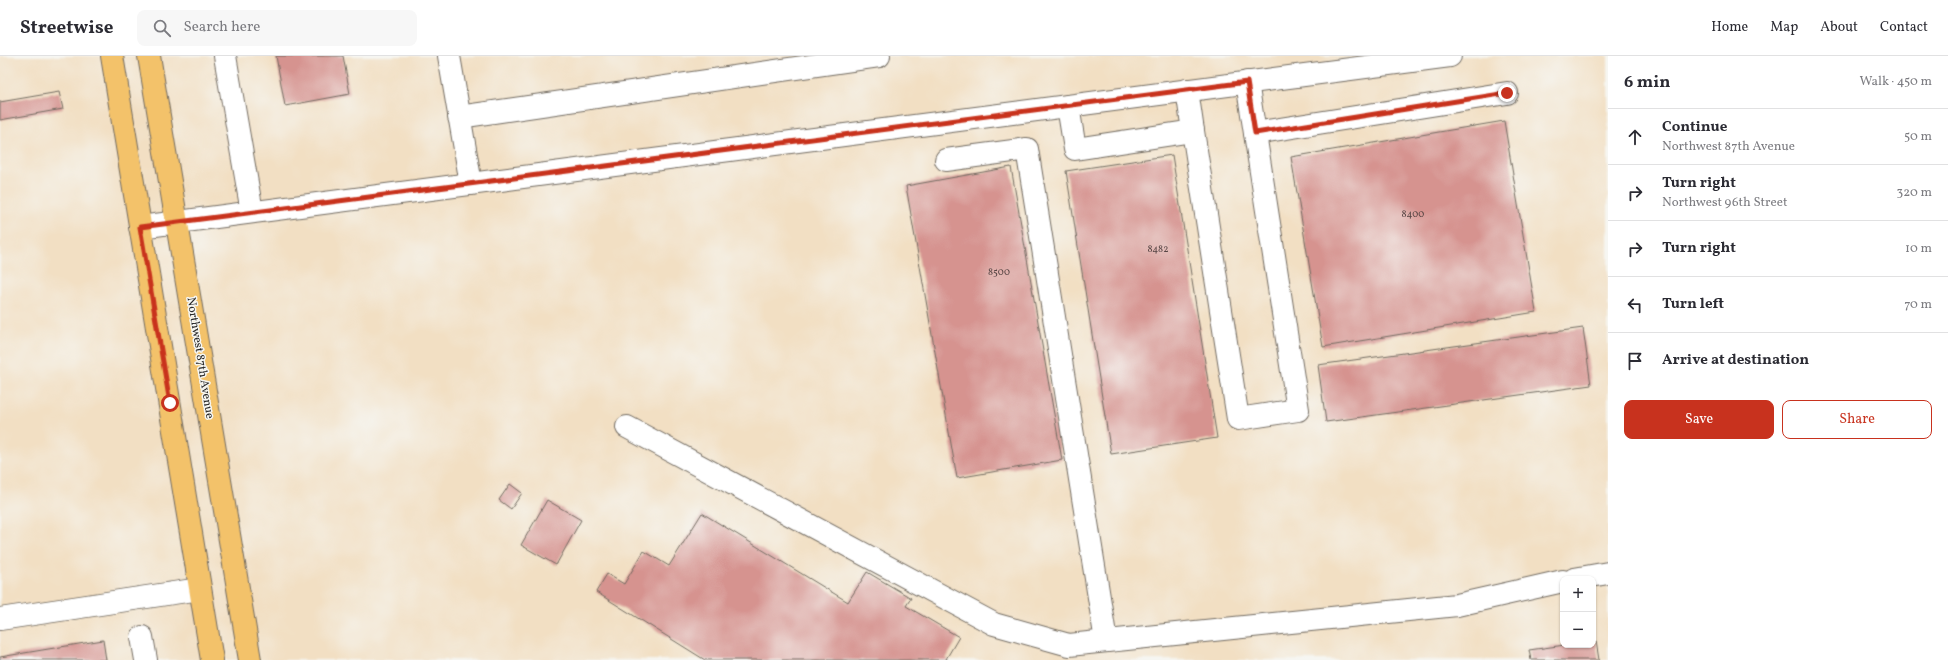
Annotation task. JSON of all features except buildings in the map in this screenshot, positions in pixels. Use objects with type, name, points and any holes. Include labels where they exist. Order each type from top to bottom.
[{"type":"main road","points":[[112,56],[212,660]]},
{"type":"main road","name":"Northwest 87th Avenue","points":[[149,56],[250,660]]},
{"type":"street","points":[[225,56],[252,212]]},
{"type":"street","points":[[449,56],[471,184]]},
{"type":"street","points":[[459,117],[879,56]]},
{"type":"street","points":[[140,227],[1450,56]]},
{"type":"street","points":[[1186,90],[1238,419],[1298,410],[1247,82]]},
{"type":"street","points":[[1255,133],[1507,93]]},
{"type":"street","points":[[1068,106],[1075,149],[1193,131]]},
{"type":"street","points":[[946,160],[1027,149],[1106,641]]},
{"type":"street","points":[[627,427],[994,624],[1066,652],[1106,641],[1457,605],[1560,582]]},
{"type":"street","points":[[1591,576],[1608,573]]},
{"type":"street","points":[[0,619],[200,589]]},
{"type":"street","points":[[142,636],[146,660]]},
{"type":"route","points":[[170,403],[140,227],[1247,82],[1255,133],[1507,93]]}]
